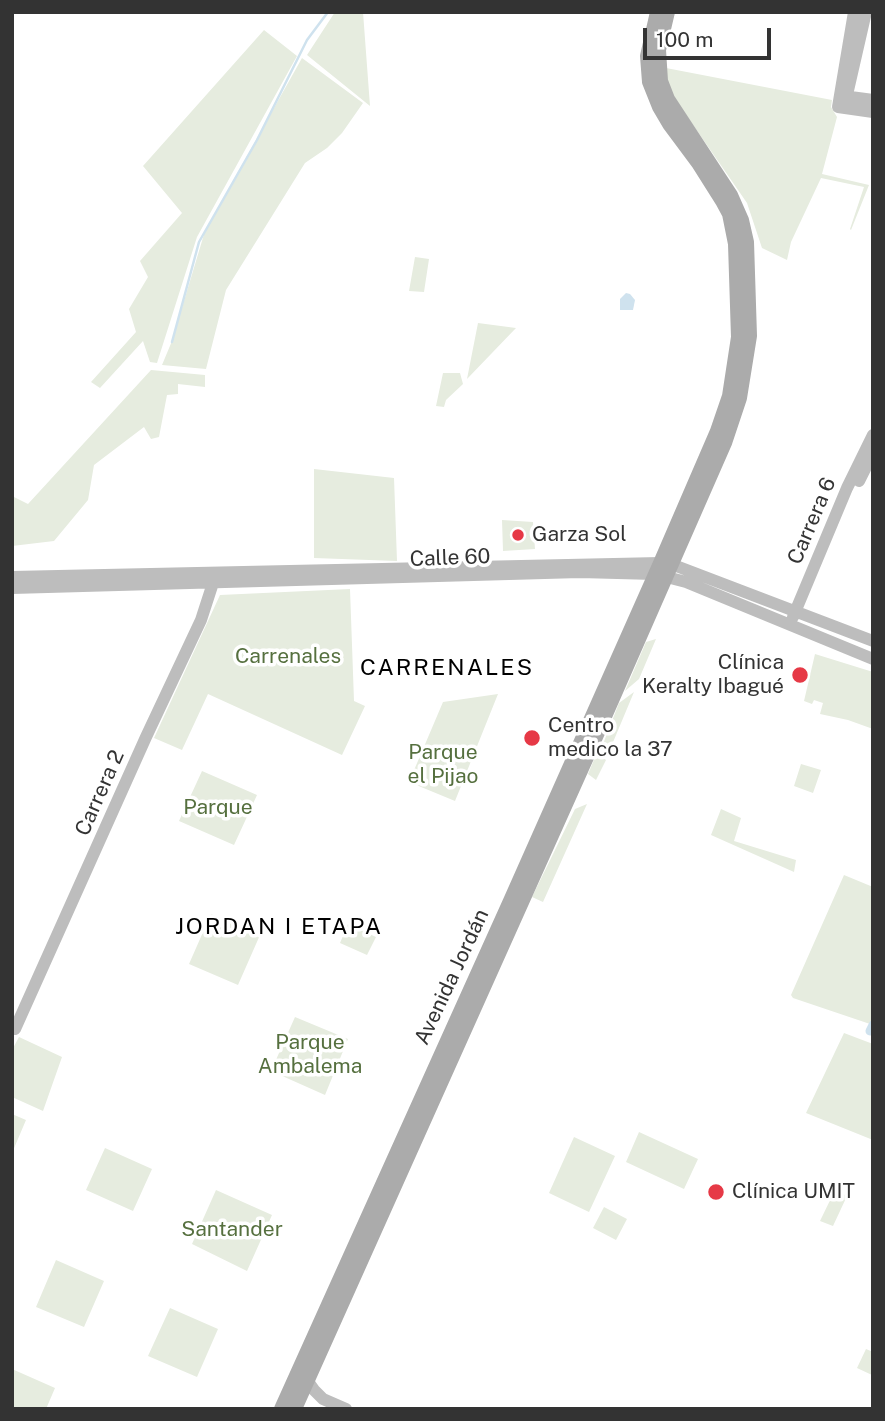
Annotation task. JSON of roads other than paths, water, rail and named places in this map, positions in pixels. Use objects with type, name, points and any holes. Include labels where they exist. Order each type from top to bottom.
[{"type":"main road","points":[[842,102],[854,12]]},
{"type":"main road","points":[[842,102],[866,12]]},
{"type":"main road","points":[[659,14],[648,55],[649,82],[659,107],[722,201],[741,243]]},
{"type":"main road","points":[[659,14],[661,80],[668,99],[731,195],[742,220],[739,315],[733,378],[717,431],[663,569]]},
{"type":"main road","points":[[842,102],[873,100]]},
{"type":"main road","points":[[842,102],[873,112]]},
{"type":"main road","name":"Carrera 6","points":[[794,625],[847,488],[873,435]]},
{"type":"main road","name":"Carrera 6","points":[[798,612],[873,453]]},
{"type":"main road","name":"Calle 60","points":[[12,577],[213,577],[580,568],[663,569],[798,612],[873,641]]},
{"type":"main road","name":"Calle 60","points":[[663,569],[873,659]]},
{"type":"main road","name":"Avenida Jordán","points":[[295,1409],[593,744],[663,569]]},
{"type":"main road","name":"Avenida Jordán","points":[[281,1409],[663,569]]},
{"type":"main road","name":"Calle 60","points":[[12,588],[213,577]]},
{"type":"main road","name":"Carrera 2","points":[[14,1028],[201,620],[213,577]]},
{"type":"main road","points":[[307,1380],[323,1399],[346,1409]]},
{"type":"water","points":[[626,293],[635,300],[633,310],[620,310],[620,299]]},
{"type":"waterway","points":[[172,342],[199,242],[257,140],[307,40],[328,12]]},
{"type":"waterway","points":[[870,1031],[873,1025]]},
{"type":"place","name":"Garza Sol","points":[[518,535]]},
{"type":"place","name":"Clínica Keralty Ibagué","points":[[800,675]]},
{"type":"place","name":"Centro medico la 37","points":[[532,738]]},
{"type":"place","name":"Clínica UMIT","points":[[716,1192]]},
{"type":"district","name":"CARRENALES","points":[[447,668]]},
{"type":"district","name":"JORDAN I ETAPA","points":[[279,927]]},
{"type":"park label","name":"Carrenales","points":[[288,657]]},
{"type":"park label","name":"Parque el Pijao","points":[[443,765]]},
{"type":"park label","name":"Parque","points":[[218,808]]},
{"type":"park label","name":"Parque Ambalema","points":[[310,1055]]},
{"type":"park label","name":"Santander","points":[[232,1230]]}]
